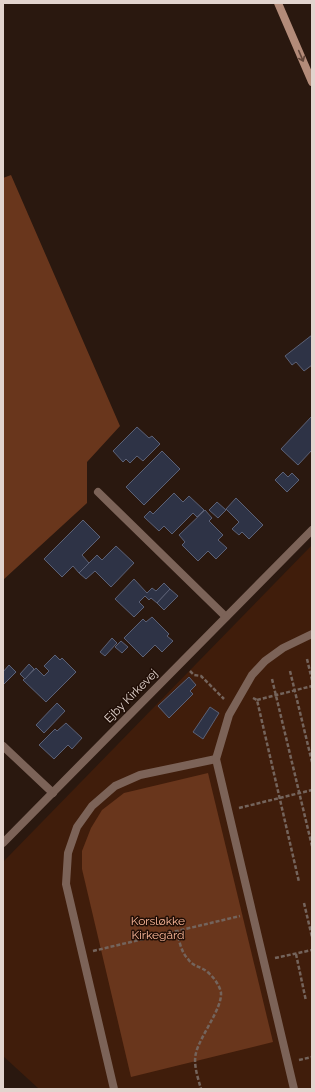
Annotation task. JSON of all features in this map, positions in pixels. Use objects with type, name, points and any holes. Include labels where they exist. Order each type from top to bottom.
[{"type":"main road","points":[[278,3],[312,82]]},
{"type":"street","points":[[98,492],[226,617]]},
{"type":"street","name":"Ejby Kirkevej","points":[[3,844],[312,530]]},
{"type":"street","points":[[294,1089],[216,759],[229,715],[252,675],[265,661],[283,648],[312,634]]},
{"type":"street","points":[[3,746],[53,793]]},
{"type":"street","points":[[114,1089],[66,884],[68,853],[77,827],[92,806],[115,786],[140,774],[216,759]]},
{"type":"path","points":[[307,659],[312,680]]},
{"type":"path","points":[[181,662],[194,675],[201,676],[233,707]]},
{"type":"path","points":[[290,671],[312,762]]},
{"type":"path","points":[[272,679],[312,846]]},
{"type":"path","points":[[242,692],[257,700],[312,686]]},
{"type":"path","points":[[257,700],[299,882]]},
{"type":"path","points":[[228,811],[312,790]]},
{"type":"path","points":[[304,903],[312,937]]},
{"type":"path","points":[[82,954],[252,913]]},
{"type":"path","points":[[177,931],[187,958],[216,981],[221,993],[218,1005],[196,1053],[196,1070],[201,1089]]},
{"type":"path","points":[[264,961],[312,950]]},
{"type":"path","points":[[296,954],[306,1001]]},
{"type":"green space","points":[[11,175],[120,426],[87,462],[87,503],[3,580],[3,178]]},
{"type":"green space","name":"Korsløkke Kirkegård","points":[[312,545],[312,1089],[39,1089],[3,1056],[3,862]]},
{"type":"green space","points":[[208,773],[273,1042],[131,1077],[82,869],[82,851],[91,828],[102,810],[124,793]]},
{"type":"building","points":[[312,335],[312,365],[304,371],[296,362],[292,365],[285,356]]},
{"type":"building","points":[[312,416],[312,450],[298,465],[281,449]]},
{"type":"building","points":[[137,427],[149,438],[152,436],[160,444],[143,461],[137,456],[130,463],[126,459],[123,462],[113,451]]},
{"type":"building","points":[[162,451],[180,469],[144,505],[126,487]]},
{"type":"building","points":[[283,472],[288,477],[292,473],[299,480],[287,492],[275,480]]},
{"type":"building","points":[[174,493],[183,502],[189,496],[204,510],[197,517],[193,513],[172,534],[164,526],[159,531],[144,517],[150,511],[153,514]]},
{"type":"building","points":[[236,498],[263,525],[249,539],[242,532],[239,535],[232,529],[239,522],[226,509]]},
{"type":"building","points":[[217,502],[226,510],[218,518],[209,510]]},
{"type":"building","points":[[205,510],[212,518],[209,521],[223,535],[218,540],[227,548],[216,559],[208,551],[198,561],[182,545],[185,542],[179,535]]},
{"type":"building","points":[[83,520],[100,537],[82,555],[89,563],[79,573],[73,566],[62,577],[44,559]]},
{"type":"building","points":[[116,546],[134,563],[111,587],[95,571],[86,579],[79,573],[97,555],[102,560]]},
{"type":"building","points":[[134,579],[147,593],[152,588],[156,591],[164,583],[170,589],[157,603],[151,598],[149,600],[145,596],[139,602],[144,607],[134,617],[115,599]]},
{"type":"building","points":[[170,589],[178,596],[164,610],[157,603]]},
{"type":"building","points":[[152,617],[169,634],[167,636],[173,641],[162,652],[155,645],[143,657],[124,638],[143,619],[146,622]]},
{"type":"building","points":[[112,638],[117,643],[105,656],[100,652]]},
{"type":"building","points":[[121,641],[128,647],[122,653],[115,647]]},
{"type":"building","points":[[55,655],[60,660],[62,658],[76,672],[46,702],[23,680],[36,668],[44,676],[49,671],[44,666]]},
{"type":"building","points":[[29,664],[34,669],[25,679],[20,674]]},
{"type":"building","points":[[9,665],[16,672],[3,685],[3,672]]},
{"type":"building","points":[[189,677],[196,685],[190,691],[193,694],[169,718],[158,706]]},
{"type":"building","points":[[57,703],[65,711],[44,733],[36,725]]},
{"type":"building","points":[[210,707],[219,713],[203,739],[193,732]]},
{"type":"building","points":[[66,723],[82,738],[72,749],[68,745],[54,759],[39,745],[55,729],[57,731]]}]
